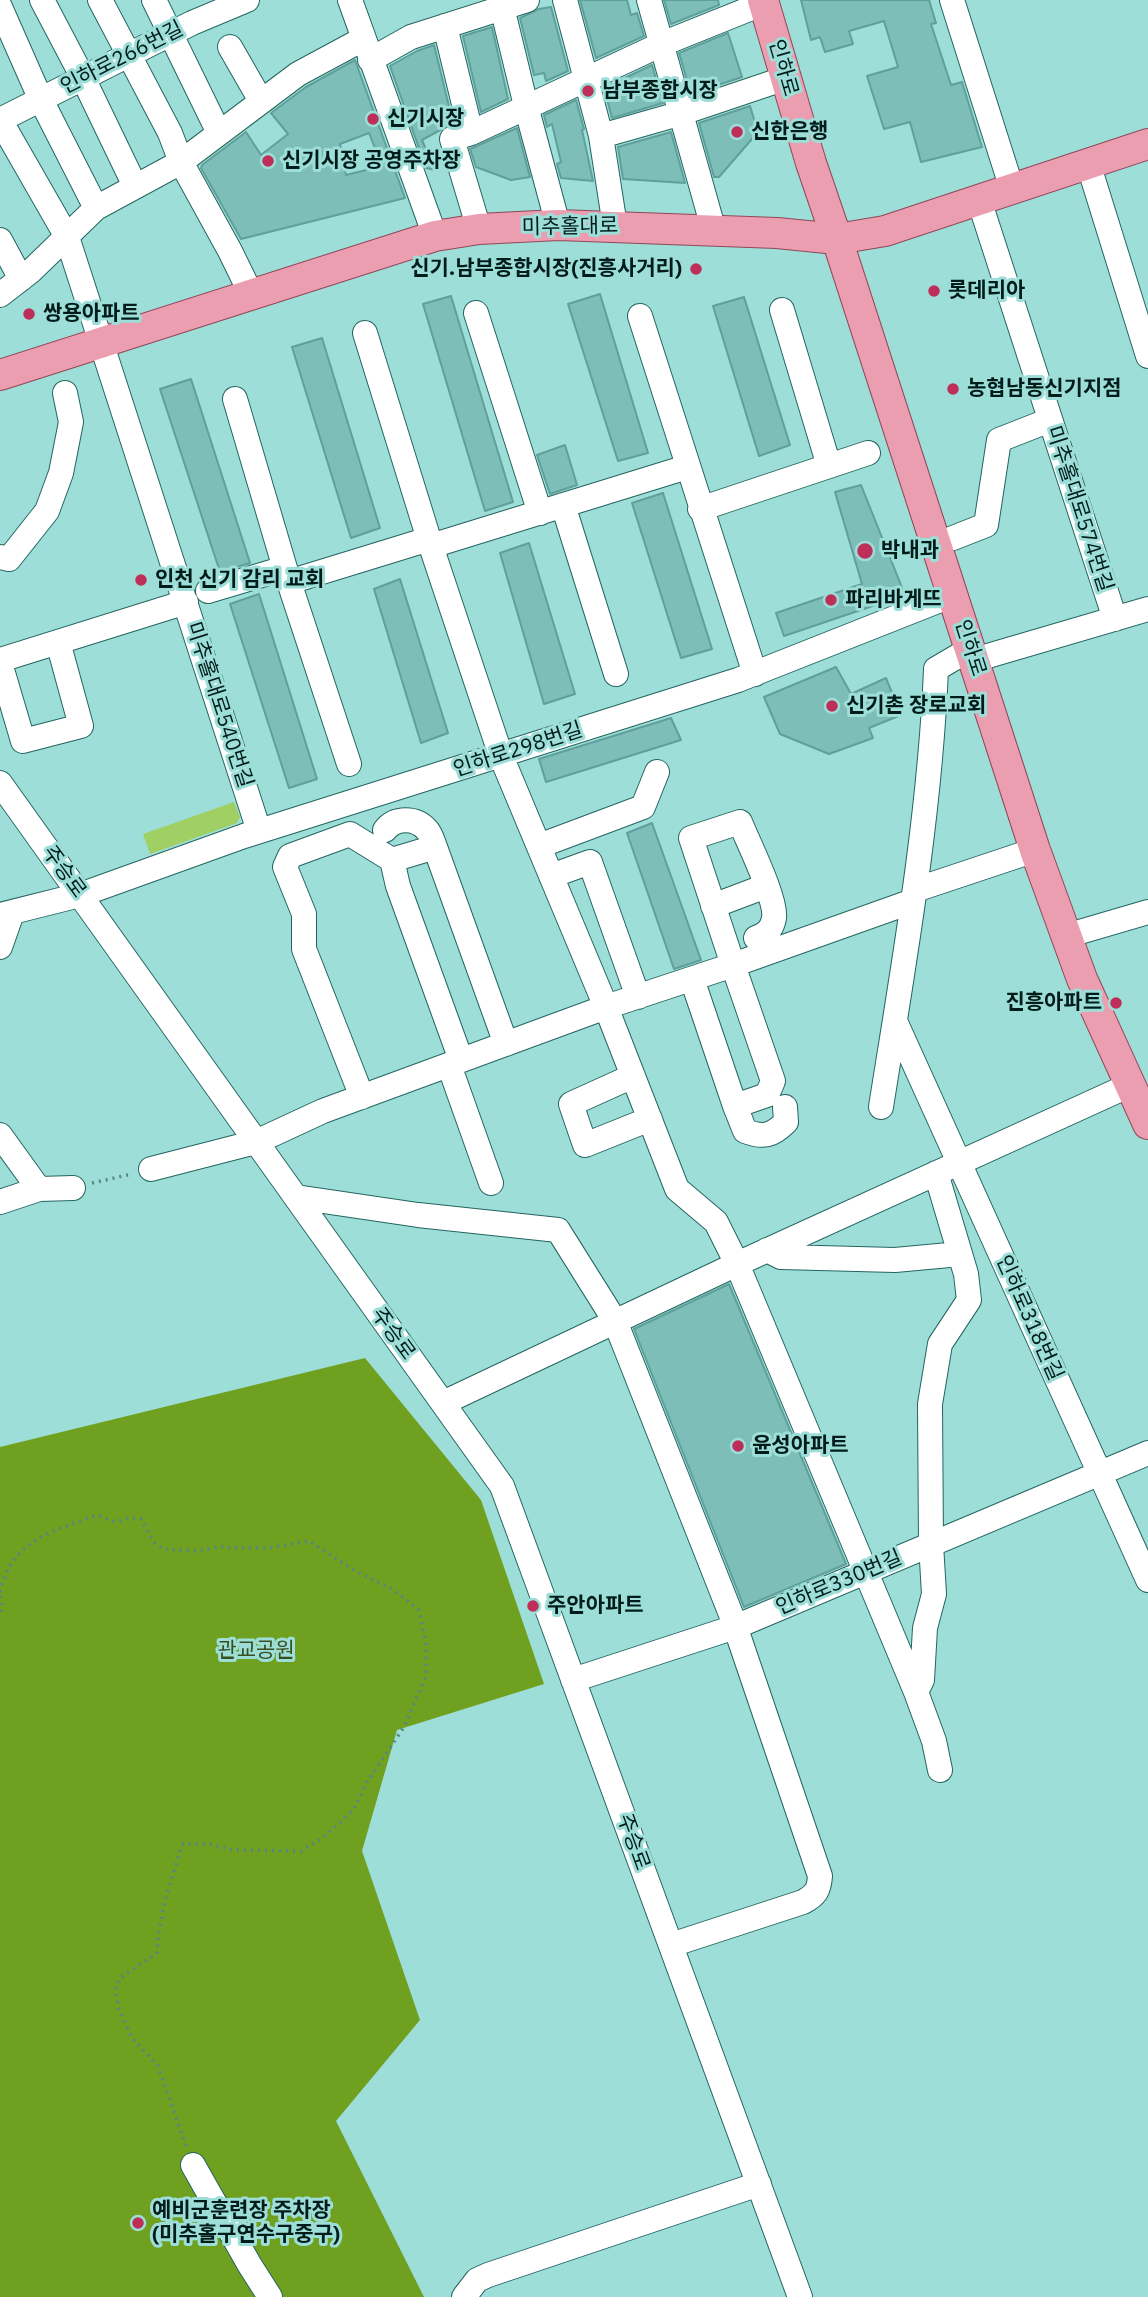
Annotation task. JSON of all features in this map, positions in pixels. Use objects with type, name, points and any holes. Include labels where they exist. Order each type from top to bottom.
[{"type":"main road","name":"인하로","points":[[763,1],[811,163],[1035,850],[1082,979],[1148,1124]]},
{"type":"main road","name":"미추홀대로","points":[[0,375],[435,236],[479,229],[558,225],[837,239],[885,231],[1148,144]]},
{"type":"street","points":[[42,0],[135,186]]},
{"type":"street","points":[[100,0],[131,54],[170,133],[181,162],[251,294]]},
{"type":"street","points":[[154,0],[219,133]]},
{"type":"street","name":"인하로266번길","points":[[0,120],[171,34],[247,0]]},
{"type":"street","points":[[350,0],[435,236]]},
{"type":"street","points":[[0,295],[21,279],[96,208],[181,162],[298,74],[367,49],[527,0]]},
{"type":"street","points":[[565,0],[601,136],[615,226]]},
{"type":"street","points":[[649,0],[715,231]]},
{"type":"street","points":[[952,0],[1012,189]]},
{"type":"street","name":"인하로","points":[[479,229],[452,139],[471,133],[662,44],[763,1]]},
{"type":"street","points":[[0,7],[41,100],[96,208]]},
{"type":"street","points":[[502,7],[558,225]]},
{"type":"street","points":[[445,26],[471,133]]},
{"type":"street","points":[[230,47],[261,101]]},
{"type":"street","points":[[601,136],[682,113],[786,78]]},
{"type":"street","name":"미추홀대로540번길","points":[[0,120],[67,237],[113,379],[197,596],[259,831]]},
{"type":"street","points":[[1088,163],[1148,356]]},
{"type":"street","name":"미추홀대로574번길","points":[[979,200],[1115,619]]},
{"type":"street","points":[[0,240],[21,279]]},
{"type":"street","points":[[782,310],[830,466]]},
{"type":"street","points":[[476,313],[540,513]]},
{"type":"street","points":[[640,316],[754,674]]},
{"type":"street","points":[[365,333],[430,543],[501,756],[606,1007],[677,1189],[716,1222],[737,1264],[916,1692],[934,1741],[940,1770]]},
{"type":"street","points":[[0,557],[9,559],[47,511],[61,473],[71,422],[65,393]]},
{"type":"street","points":[[235,399],[287,575],[349,764]]},
{"type":"street","points":[[953,538],[986,525],[999,440],[1050,420]]},
{"type":"street","points":[[700,509],[868,453]]},
{"type":"street","points":[[58,642],[81,726],[23,741],[0,662],[58,642],[197,596],[430,543],[540,513],[687,467]]},
{"type":"street","points":[[564,505],[616,674]]},
{"type":"street","name":"인하로298번길","points":[[6,914],[80,895],[259,831],[754,674],[953,594]]},
{"type":"street","points":[[881,1107],[914,895],[934,718],[936,670],[972,654],[1148,609]]},
{"type":"street","points":[[539,846],[643,807],[657,772]]},
{"type":"street","name":"주승로","points":[[0,783],[502,1486],[800,2297]]},
{"type":"street","points":[[385,830],[391,823],[401,819],[414,821],[428,830],[506,1044]]},
{"type":"street","points":[[735,1106],[767,1095],[773,1081],[691,838],[740,822],[775,916],[770,929],[756,938]]},
{"type":"street","points":[[362,1097],[304,949],[304,914],[285,867],[290,856],[350,834],[393,860],[398,886],[491,1183]]},
{"type":"street","points":[[393,860],[435,847]]},
{"type":"street","points":[[151,1169],[256,1142],[323,1111],[606,1007],[733,965],[1035,850]]},
{"type":"street","points":[[551,876],[590,862],[638,997]]},
{"type":"street","points":[[713,906],[766,886]]},
{"type":"street","points":[[1066,936],[1148,912]]},
{"type":"street","points":[[0,947],[6,914]]},
{"type":"street","points":[[692,979],[745,1130],[760,1136],[774,1133],[786,1122],[785,1107]]},
{"type":"street","name":"인하로318번길","points":[[895,1021],[1100,1473]]},
{"type":"street","points":[[633,1076],[571,1104],[584,1144],[650,1119]]},
{"type":"street","points":[[443,1402],[767,1250],[1130,1085]]},
{"type":"street","points":[[0,1135],[39,1189]]},
{"type":"street","points":[[0,1160],[4,1165],[0,1174]]},
{"type":"street","points":[[916,1692],[922,1680],[925,1628],[934,1594],[930,1404],[940,1344],[969,1300],[966,1274],[936,1173]]},
{"type":"street","points":[[0,1202],[39,1189],[73,1188]]},
{"type":"street","points":[[296,1197],[418,1215],[558,1230],[615,1321],[734,1627],[820,1876],[819,1888],[814,1897],[671,1945]]},
{"type":"street","points":[[767,1250],[781,1257],[895,1260],[960,1254]]},
{"type":"street","name":"인하로330번길","points":[[573,1680],[734,1627],[1148,1453]]},
{"type":"street","points":[[1100,1473],[1148,1580]]},
{"type":"street","points":[[193,2165],[270,2297]]},
{"type":"street","points":[[464,2297],[477,2280],[488,2275],[759,2185]]},
{"type":"path","points":[[73,1188],[151,1169]]},
{"type":"path","points":[[0,1614],[4,1574],[12,1562],[34,1541],[98,1515],[103,1519],[115,1521],[131,1516],[141,1519],[153,1542],[163,1549],[197,1551],[218,1547],[268,1548],[309,1541],[357,1572],[392,1589],[419,1610],[426,1644],[426,1676],[404,1727],[367,1782],[354,1808],[322,1838],[301,1851],[233,1850],[209,1844],[183,1844],[165,1895],[158,1927],[157,1953],[120,1978],[115,1990],[119,2009],[132,2038],[158,2066],[193,2165]]},
{"type":"green space","points":[[234,802],[240,817],[237,823],[150,854],[143,834]]},
{"type":"green space","name":"관교공원","points":[[365,1358],[481,1500],[544,1684],[397,1730],[362,1851],[420,2020],[336,2121],[424,2297],[0,2297],[0,1447]]},
{"type":"building","points":[[580,0],[627,0],[631,15],[637,13],[644,36],[596,58]]},
{"type":"building","points":[[664,0],[718,0],[719,5],[671,24]]},
{"type":"building","points":[[801,0],[929,0],[936,23],[931,24],[951,85],[962,82],[982,147],[921,162],[910,122],[884,129],[867,76],[898,67],[884,21],[849,31],[853,44],[825,52],[820,37],[811,40]]},
{"type":"building","points":[[551,7],[568,71],[546,81],[544,73],[534,75],[520,18],[539,9]]},
{"type":"building","points":[[492,27],[508,99],[481,112],[463,36]]},
{"type":"building","points":[[728,33],[742,77],[691,94],[679,53]]},
{"type":"building","points":[[434,45],[453,123],[422,140],[435,170],[426,168],[390,66]]},
{"type":"building","name":"신기시장 공영주차장","points":[[355,60],[405,198],[241,239],[201,168],[202,165],[246,132],[261,155],[288,134],[271,113],[306,87]],"holes":[[[369,133],[382,166],[346,175],[340,144]]]},
{"type":"building","points":[[652,65],[663,103],[612,118],[604,88]]},
{"type":"building","points":[[576,100],[593,181],[561,178],[557,164],[561,162],[552,124],[547,127],[544,115]]},
{"type":"building","points":[[750,106],[758,132],[719,177],[714,177],[699,123]]},
{"type":"building","points":[[517,128],[530,177],[511,180],[476,167],[470,149]]},
{"type":"building","points":[[671,132],[685,183],[623,179],[618,147]]},
{"type":"building","points":[[600,294],[648,453],[618,461],[568,304]]},
{"type":"building","points":[[451,296],[513,502],[485,511],[423,304]]},
{"type":"building","points":[[744,297],[790,445],[759,456],[713,306]]},
{"type":"building","points":[[322,338],[380,528],[351,538],[292,347]]},
{"type":"building","points":[[191,379],[250,563],[220,572],[160,389]]},
{"type":"building","points":[[565,445],[577,485],[550,494],[537,455]]},
{"type":"building","points":[[861,485],[905,595],[784,636],[776,613],[862,584],[835,492]]},
{"type":"building","points":[[663,493],[712,649],[681,658],[632,503]]},
{"type":"building","points":[[529,543],[575,694],[544,704],[500,553]]},
{"type":"building","points":[[400,579],[448,733],[421,743],[374,589]]},
{"type":"building","points":[[259,594],[317,779],[289,788],[230,604]]},
{"type":"building","name":"신기촌 장로교회","points":[[836,667],[851,694],[886,678],[901,715],[869,728],[873,738],[829,754],[780,734],[764,697]]},
{"type":"building","points":[[671,718],[681,740],[546,782],[539,759]]},
{"type":"building","points":[[652,823],[701,960],[674,969],[627,833]]},
{"type":"building","name":"윤성아파트","points":[[729,1284],[846,1564],[744,1607],[634,1329]]},
{"type":"place","name":"남부종합시장","points":[[588,91]]},
{"type":"place","name":"신기시장","points":[[373,119]]},
{"type":"place","name":"신한은행","points":[[737,132]]},
{"type":"place","name":"신기시장 공영주차장","points":[[268,161]]},
{"type":"place","name":"신기.남부종합시장(진흥사거리)","points":[[696,269]]},
{"type":"place","name":"롯데리아","points":[[934,291]]},
{"type":"place","name":"쌍용아파트","points":[[29,314]]},
{"type":"place","name":"농협남동신기지점","points":[[953,389]]},
{"type":"place","name":"박내과","points":[[865,551]]},
{"type":"place","name":"인천 신기 감리 교회","points":[[141,580]]},
{"type":"place","name":"파리바게뜨","points":[[831,600]]},
{"type":"place","name":"신기촌 장로교회","points":[[832,706]]},
{"type":"place","name":"진흥아파트","points":[[1116,1003]]},
{"type":"place","name":"윤성아파트","points":[[738,1446]]},
{"type":"place","name":"주안아파트","points":[[533,1606]]},
{"type":"place","name":"예비군훈련장 주차장 (미추홀구연수구중구)","points":[[138,2223]]}]
